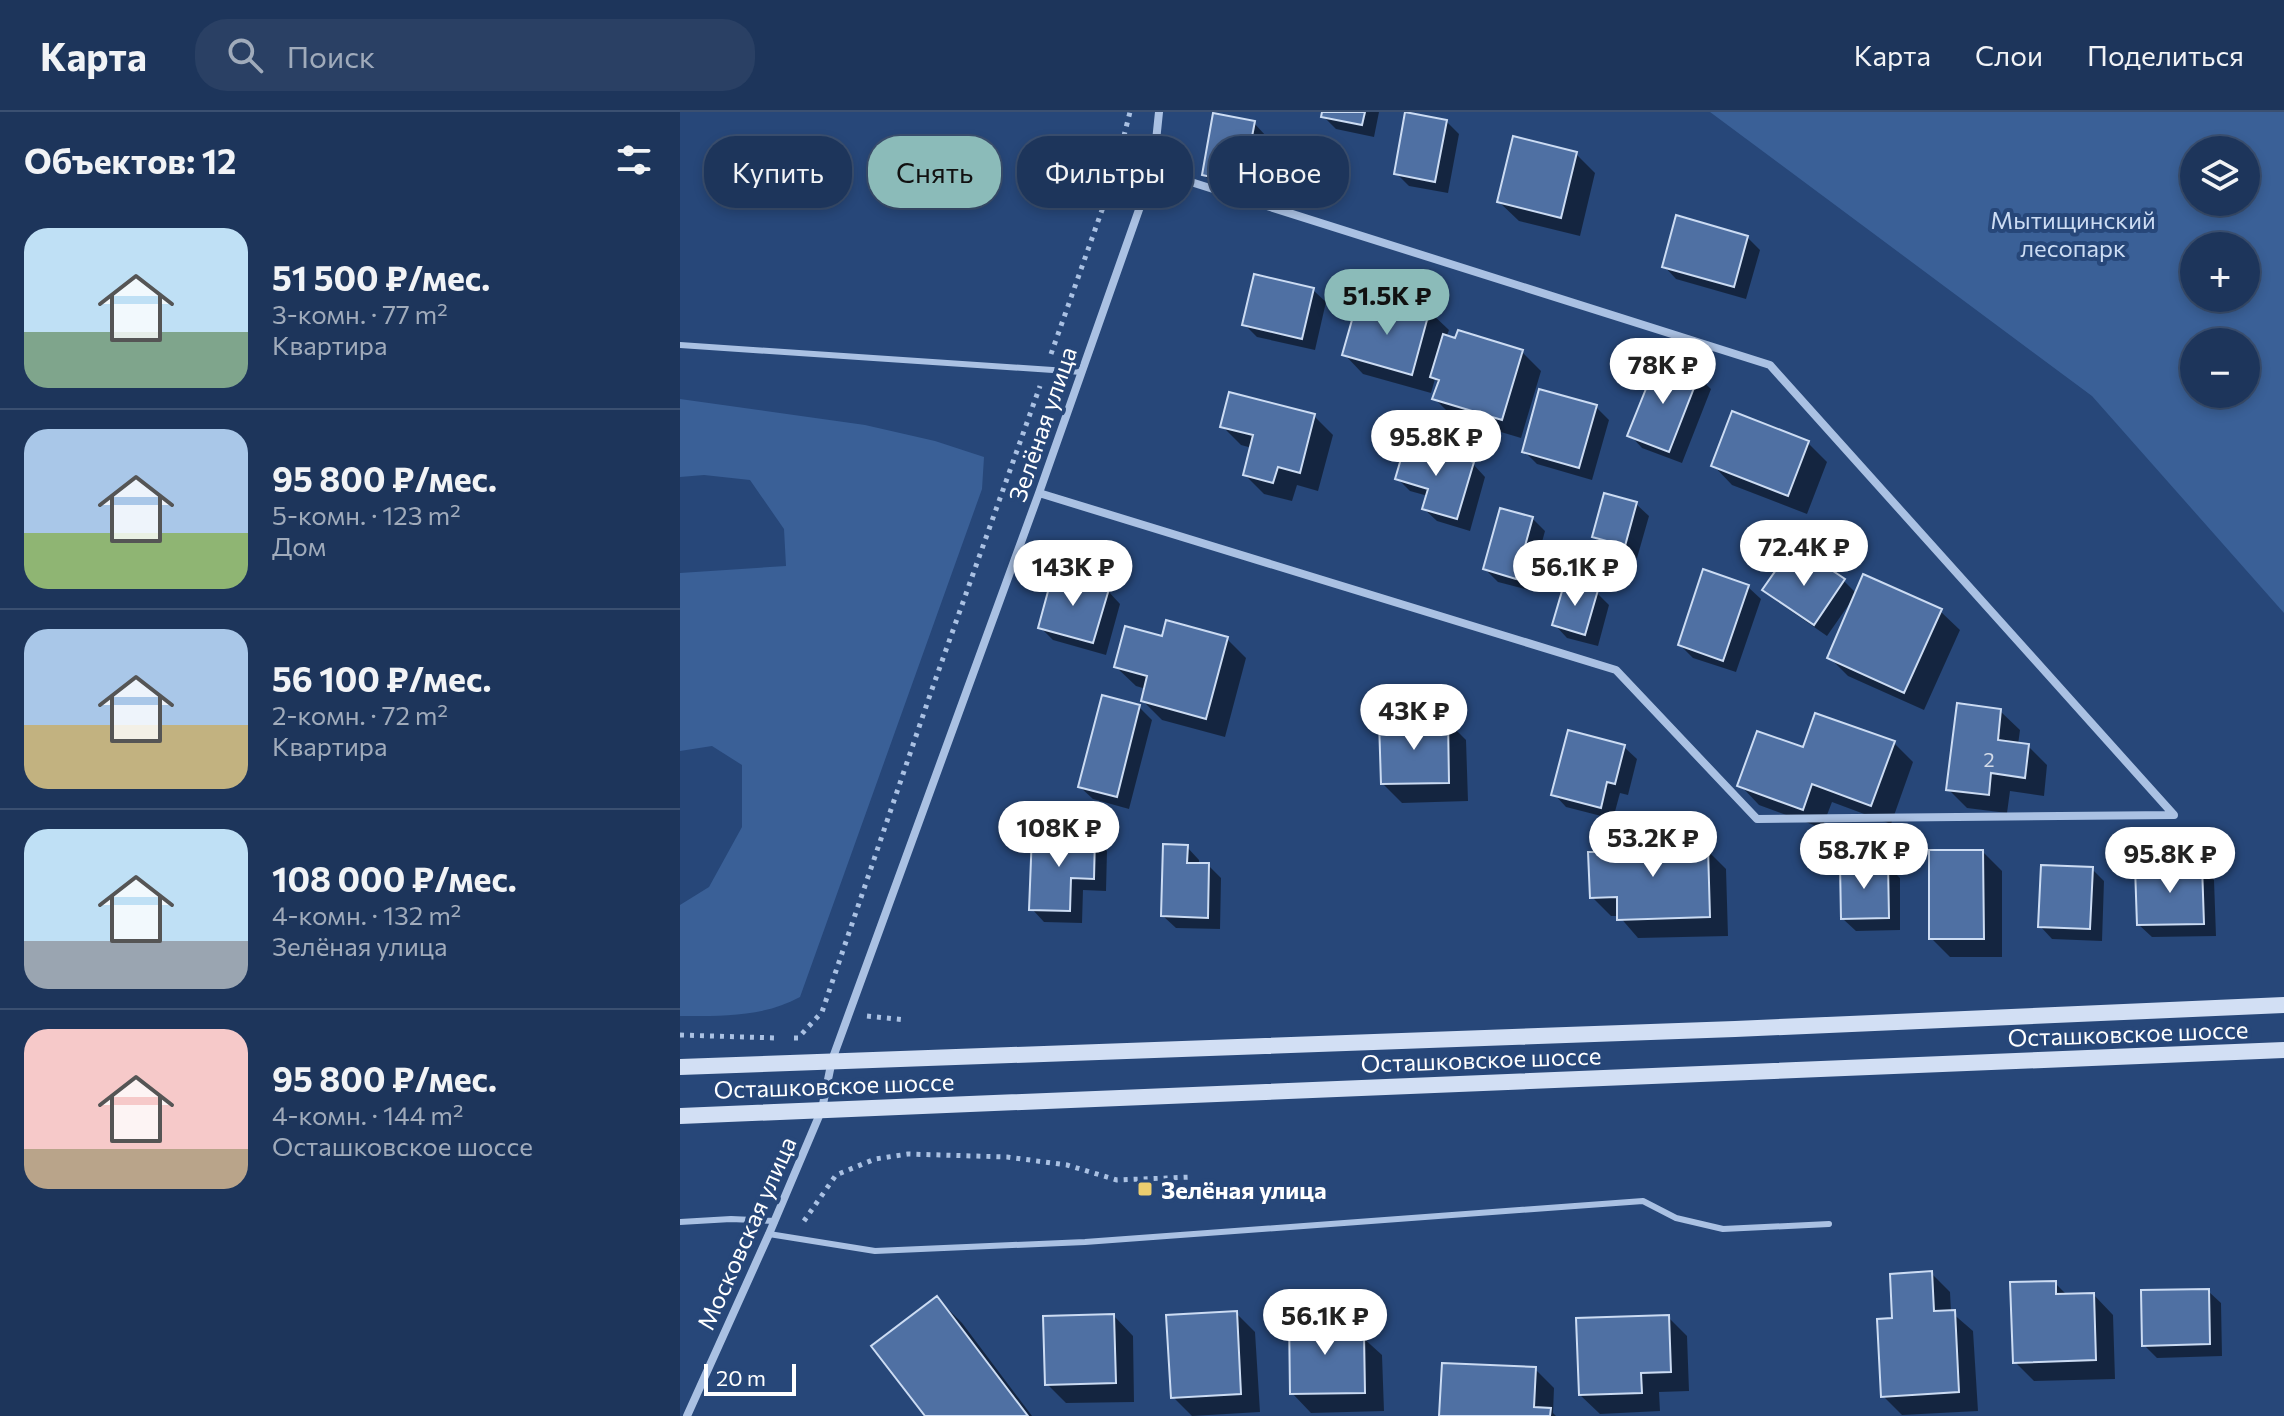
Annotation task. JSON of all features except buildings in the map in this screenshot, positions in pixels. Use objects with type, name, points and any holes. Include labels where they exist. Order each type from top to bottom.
[{"type":"main road","name":"Осташковское шоссе","points":[[680,1067],[1735,1029],[2284,1005]]},
{"type":"main road","name":"Осташковское шоссе","points":[[680,1116],[2284,1050]]},
{"type":"street","name":"Зелёная улица","points":[[1157,136],[1159,112]]},
{"type":"street","points":[[1039,493],[1616,670],[1757,819],[2174,815],[1770,365],[1193,183]]},
{"type":"street","name":"Зелёная улица","points":[[822,1109],[832,1060],[1140,208]]},
{"type":"street","name":"Московская улица","points":[[687,1416],[822,1109]]},
{"type":"lane","points":[[680,345],[1082,372]]},
{"type":"lane","points":[[769,1234],[875,1251],[1055,1244],[1643,1201],[1676,1218],[1723,1229],[1829,1224]]},
{"type":"lane","points":[[680,1222],[731,1219],[775,1221]]},
{"type":"path","points":[[680,1035],[798,1038],[822,1012],[931,692],[1113,179],[1130,112]]},
{"type":"path","points":[[791,1239],[836,1175],[875,1159],[908,1154],[1007,1157],[1067,1165],[1117,1180],[1192,1177]]},
{"type":"green space","name":"Мытищинский лесопарк","points":[[1710,112],[2284,112],[2284,613],[2092,396]]},
{"type":"green space","points":[[680,399],[865,425],[935,441],[984,457],[982,489],[800,997],[786,1004],[742,1014],[680,1016],[680,905],[709,887],[742,827],[742,765],[712,746],[680,751],[680,573],[786,566],[784,529],[750,480],[704,475],[680,477]]},
{"type":"place","name":"Зелёная улица","points":[[1145,1189]]}]
